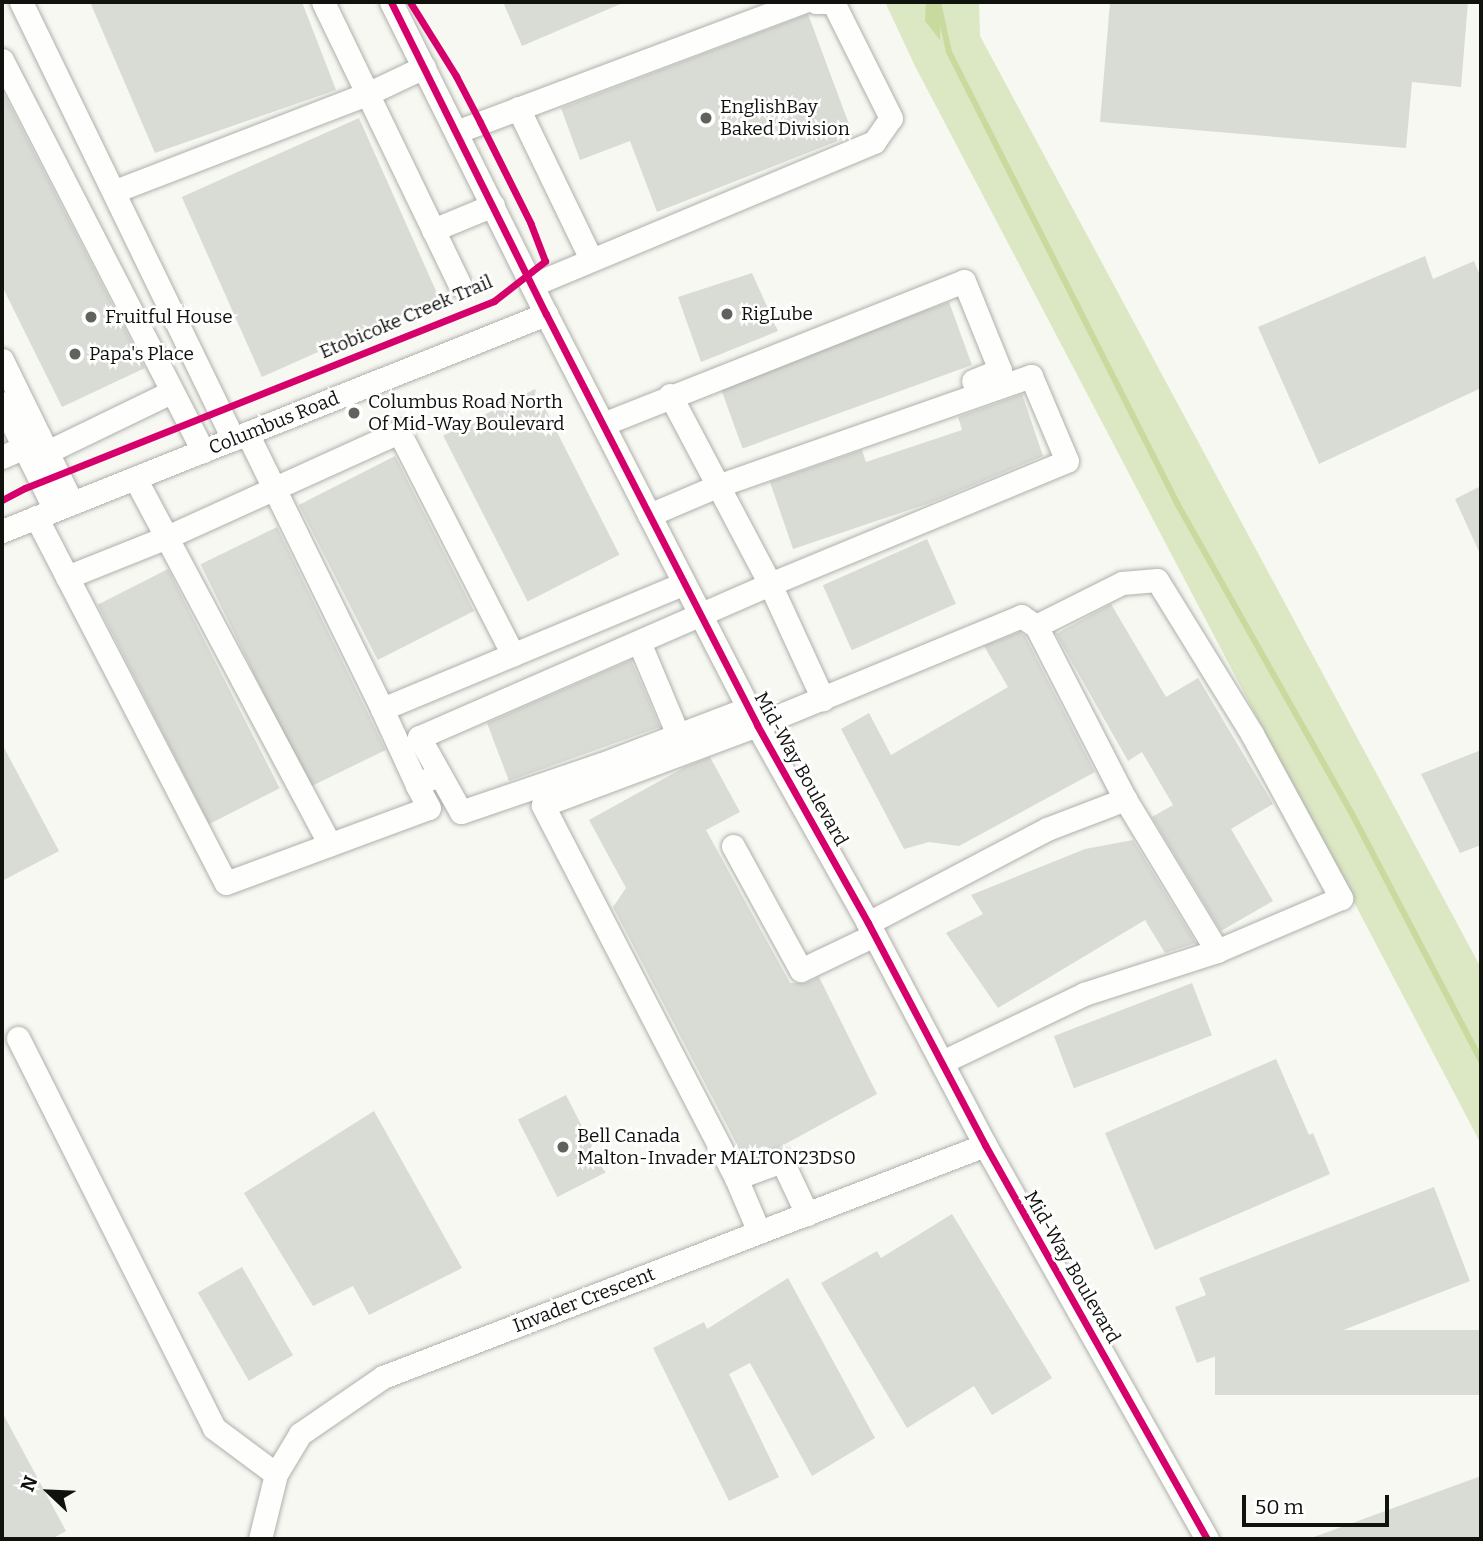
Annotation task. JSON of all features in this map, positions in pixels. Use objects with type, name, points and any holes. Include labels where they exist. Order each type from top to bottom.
[{"type":"street","points":[[2,360],[47,452],[54,510],[67,577],[226,883],[429,808],[417,785],[392,706],[274,488],[240,436],[21,2]]},
{"type":"street","points":[[323,2],[460,286]]},
{"type":"street","name":"Mid-Way Boulevard","points":[[391,2],[546,314],[753,717],[871,929],[985,1145],[1207,1539]]},
{"type":"street","points":[[456,132],[802,2]]},
{"type":"street","points":[[532,285],[874,142],[891,118],[833,2],[816,2]]},
{"type":"street","points":[[2,60],[203,451]]},
{"type":"street","points":[[115,191],[367,94],[424,67]]},
{"type":"street","points":[[518,108],[591,259]]},
{"type":"street","points":[[433,230],[493,205]]},
{"type":"street","points":[[603,424],[670,395],[964,281],[1000,370],[715,482],[649,515]]},
{"type":"street","name":"Columbus Road","points":[[2,531],[546,314]]},
{"type":"street","points":[[419,737],[770,584],[1066,461],[1031,376],[715,482]]},
{"type":"street","points":[[47,452],[171,392]]},
{"type":"street","points":[[670,395],[770,584],[823,699]]},
{"type":"street","points":[[2,403],[54,510]]},
{"type":"street","points":[[67,577],[167,537],[399,432],[513,655]]},
{"type":"street","points":[[2,457],[24,447]]},
{"type":"street","points":[[135,478],[330,844]]},
{"type":"street","points":[[942,1062],[1084,994],[1217,950],[1341,898],[1252,734],[1157,580],[1122,583],[1036,626]]},
{"type":"street","points":[[392,706],[684,583]]},
{"type":"street","points":[[392,706],[419,737],[461,812],[678,735],[823,699],[1020,616],[1036,626],[1125,799],[1217,950]]},
{"type":"street","points":[[639,642],[678,735]]},
{"type":"street","points":[[753,717],[543,805],[736,1178],[759,1232]]},
{"type":"street","points":[[417,785],[440,774]]},
{"type":"street","points":[[733,846],[801,970],[1047,829],[1125,799]]},
{"type":"street","points":[[18,1038],[214,1428],[276,1474]]},
{"type":"street","name":"Invader Crescent","points":[[260,1539],[276,1474],[300,1434],[383,1377],[985,1145]]},
{"type":"street","points":[[736,1178],[782,1161],[807,1214]]},
{"type":"shaded area","points":[[885,2],[979,2],[980,36],[1481,968],[1481,1144],[915,66]]},
{"type":"shaded area","points":[[926,2],[941,2],[940,40],[925,21]]},
{"type":"building","points":[[90,2],[302,2],[336,90],[155,153]]},
{"type":"building","points":[[503,2],[625,2],[522,46]]},
{"type":"building","points":[[1110,2],[1468,2],[1461,87],[1412,82],[1406,148],[1100,122]]},
{"type":"building","name":"EnglishBay Baked Division","points":[[808,14],[853,135],[657,212],[630,141],[580,160],[561,108]]},
{"type":"building","points":[[2,90],[145,368],[62,407],[2,286]]},
{"type":"building","points":[[359,118],[439,298],[262,377],[182,197]]},
{"type":"building","points":[[1425,256],[1433,279],[1474,261],[1481,278],[1481,388],[1319,464],[1258,327]]},
{"type":"building","name":"RigLube","points":[[752,273],[778,331],[701,362],[678,297]]},
{"type":"building","points":[[949,302],[972,365],[743,448],[720,385]]},
{"type":"building","points":[[535,389],[619,555],[528,601],[443,436]]},
{"type":"building","points":[[1022,394],[1043,456],[930,503],[793,549],[770,482],[862,450],[866,462],[962,430],[958,417]]},
{"type":"building","points":[[395,456],[474,611],[378,660],[299,505]]},
{"type":"building","points":[[1481,486],[1481,556],[1455,499]]},
{"type":"building","points":[[277,527],[386,750],[309,787],[201,564]]},
{"type":"building","points":[[927,539],[956,604],[852,650],[823,585]]},
{"type":"building","points":[[168,569],[280,788],[209,824],[98,605]]},
{"type":"building","points":[[1111,604],[1166,697],[1198,678],[1273,804],[1231,829],[1273,901],[1221,931],[1152,817],[1173,805],[1142,752],[1128,761],[1056,634]]},
{"type":"building","points":[[1019,632],[1025,636],[1095,772],[959,846],[929,842],[904,849],[841,729],[869,713],[891,755],[1008,687],[984,646]]},
{"type":"building","points":[[631,660],[660,727],[509,781],[487,723]]},
{"type":"building","points":[[2,744],[59,851],[2,881]]},
{"type":"building","points":[[1481,750],[1481,845],[1460,853],[1421,774]]},
{"type":"building","points":[[710,757],[740,812],[706,830],[790,983],[806,983],[819,977],[877,1094],[778,1148],[745,1160],[613,907],[626,888],[589,820],[685,767]]},
{"type":"building","points":[[1133,840],[1196,943],[1165,953],[1145,920],[998,1008],[946,933],[983,914],[971,895],[1085,849]]},
{"type":"building","points":[[1192,983],[1212,1035],[1074,1088],[1054,1036]]},
{"type":"building","points":[[1276,1059],[1309,1135],[1313,1133],[1330,1174],[1155,1250],[1105,1133]]},
{"type":"building","name":"Bell Canada Malton-Invader MALTON23DS0","points":[[566,1095],[605,1173],[557,1197],[518,1120]]},
{"type":"building","points":[[374,1111],[462,1268],[369,1315],[353,1286],[313,1306],[244,1193]]},
{"type":"building","points":[[1434,1187],[1470,1281],[1238,1371],[1230,1351],[1197,1363],[1175,1307],[1206,1295],[1199,1278]]},
{"type":"building","points":[[952,1214],[1052,1378],[992,1415],[974,1386],[907,1428],[821,1283],[877,1251],[881,1258]]},
{"type":"building","points":[[242,1267],[293,1355],[249,1381],[198,1292]]},
{"type":"building","points":[[788,1278],[875,1438],[812,1476],[750,1363],[729,1374],[779,1477],[729,1501],[653,1348],[704,1322],[707,1329]]},
{"type":"building","points":[[1215,1330],[1481,1330],[1481,1395],[1215,1395]]},
{"type":"building","points":[[2,1412],[66,1531],[52,1539],[2,1539]]},
{"type":"building","points":[[1481,1476],[1481,1539],[1314,1539],[1314,1537]]},
{"type":"waterway","points":[[938,2],[949,52],[1178,505],[1351,812],[1481,1061]]},
{"type":"cycle path","points":[[391,2],[546,314],[757,725],[868,923],[985,1145],[1207,1539]]},
{"type":"cycle path","name":"Etobicoke Creek Trail","points":[[2,500],[25,488],[494,301],[545,261],[531,224],[480,122],[456,76],[410,2]]},
{"type":"place","name":"EnglishBay Baked Division","points":[[706,118]]},
{"type":"place","name":"RigLube","points":[[727,314]]},
{"type":"place","name":"Fruitful House","points":[[91,317]]},
{"type":"place","name":"Papa's Place","points":[[75,354]]},
{"type":"place","name":"Columbus Road North Of Mid-Way Boulevard","points":[[354,413]]},
{"type":"place","name":"Bell Canada Malton-Invader MALTON23DS0","points":[[563,1147]]}]
